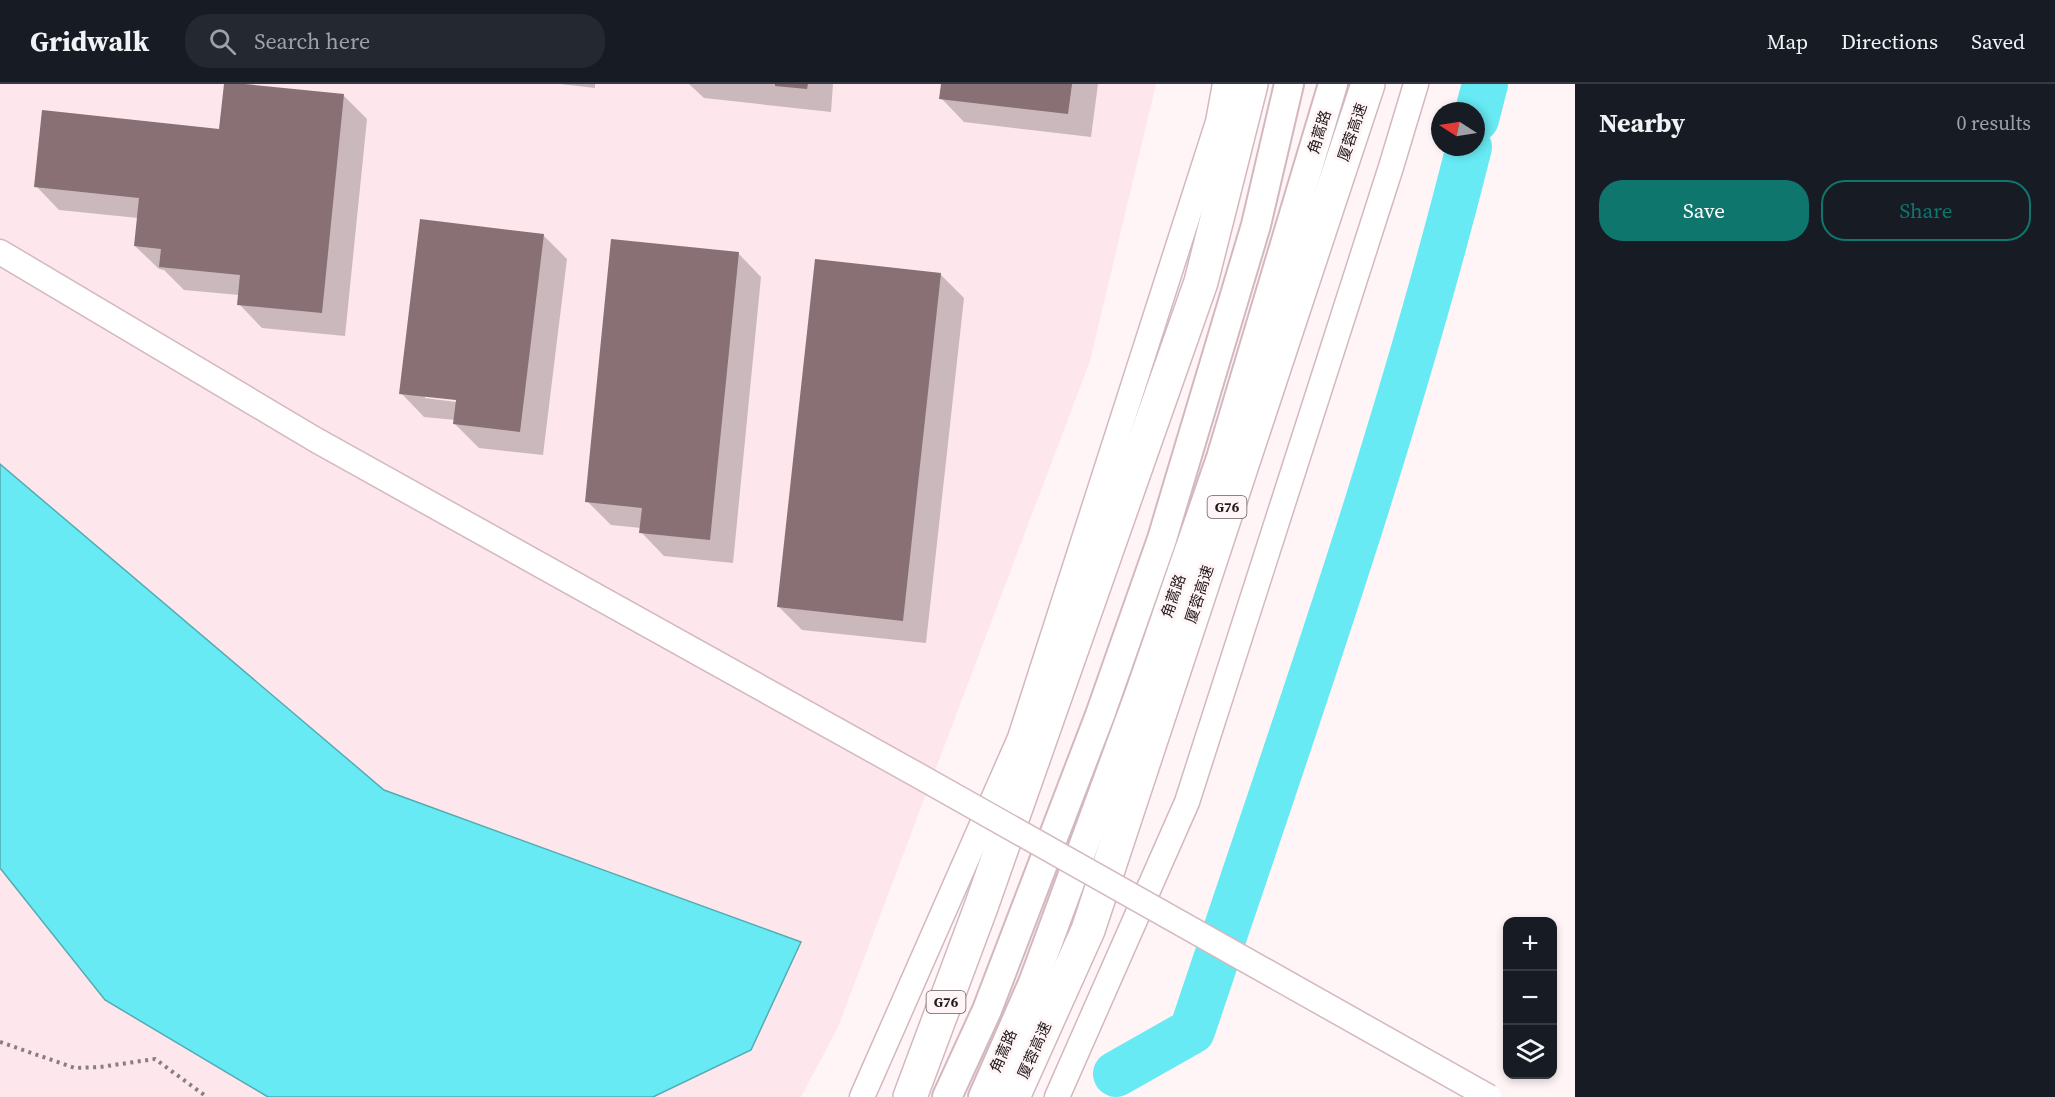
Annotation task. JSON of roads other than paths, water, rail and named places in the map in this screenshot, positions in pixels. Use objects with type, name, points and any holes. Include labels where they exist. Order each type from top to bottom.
[{"type":"highway","name":"G76","points":[[910,1097],[981,907],[1201,282],[1251,84]]},
{"type":"highway","name":"厦蓉高速","points":[[1013,1097],[1088,930],[1368,84]]},
{"type":"main road","name":"角蒿路","points":[[947,1097],[987,1011],[1100,715],[1162,539],[1256,225],[1290,84]]},
{"type":"main road","name":"角蒿路","points":[[983,1097],[1033,983],[1159,638],[1221,458],[1333,84]]},
{"type":"street","points":[[862,1097],[1020,738],[1218,122],[1225,84]]},
{"type":"street","points":[[1057,1097],[1187,802],[1416,84]]},
{"type":"street","points":[[0,252],[315,440],[1490,1097]]},
{"type":"water","points":[[0,464],[384,790],[801,942],[751,1050],[653,1097],[268,1097],[105,1000],[0,868]]},
{"type":"waterway","points":[[1480,102],[1485,84]]},
{"type":"waterway","points":[[1116,1074],[1192,1031],[1303,702],[1374,481],[1440,259],[1467,156]]}]
